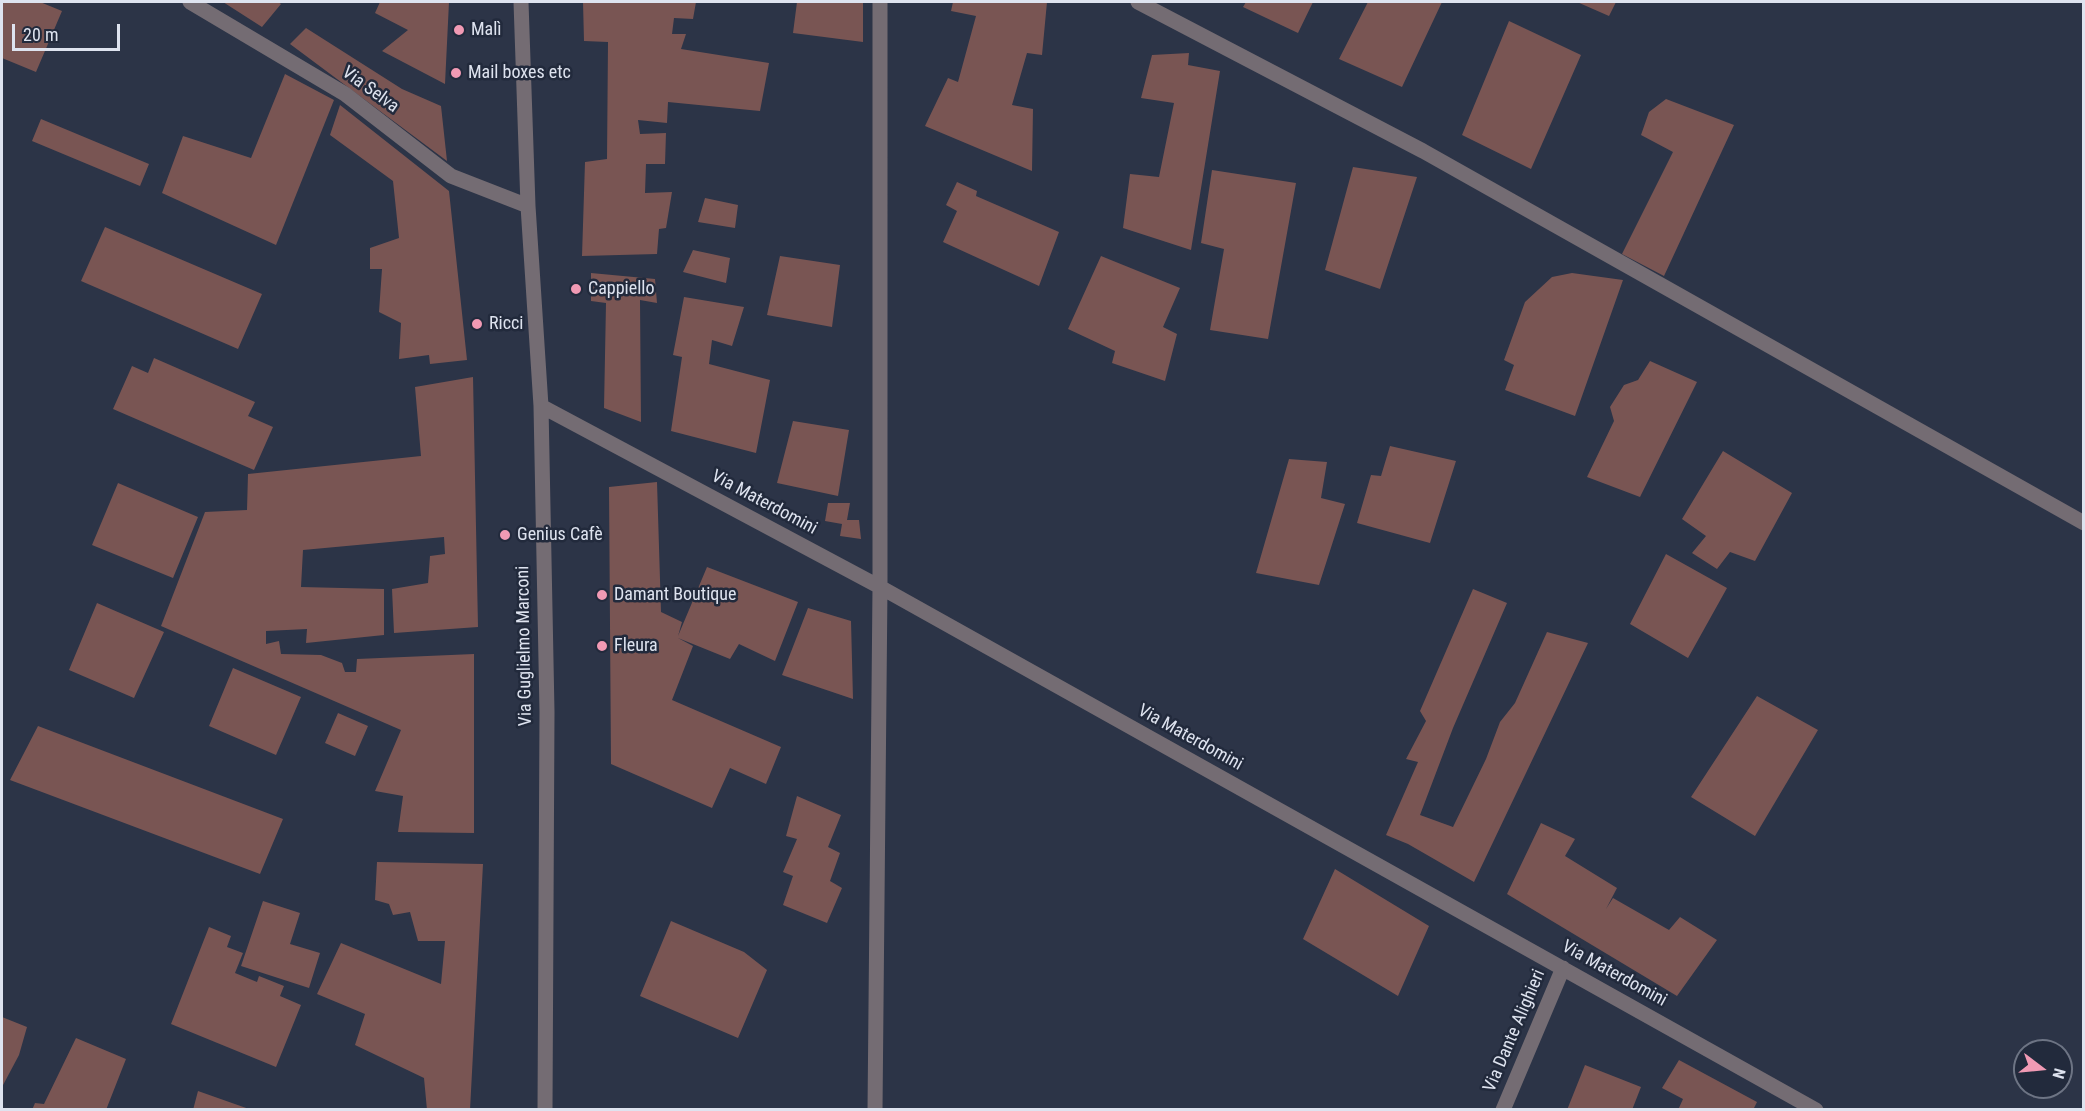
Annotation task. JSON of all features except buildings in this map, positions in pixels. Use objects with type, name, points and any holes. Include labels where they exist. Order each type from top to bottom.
[{"type":"street","name":"Via Selva","points":[[190,2],[345,94],[452,177],[528,206]]},
{"type":"street","name":"Via Guglielmo Marconi","points":[[521,2],[528,206],[541,405],[547,712],[545,1110]]},
{"type":"street","points":[[875,1110],[880,588],[880,2]]},
{"type":"street","points":[[1138,2],[1423,151],[2084,523]]},
{"type":"street","name":"Via Materdomini","points":[[541,405],[880,588],[1816,1110]]},
{"type":"street","name":"Via Dante Alighieri","points":[[1503,1110],[1563,968]]},
{"type":"place","name":"Malì","points":[[459,30]]},
{"type":"place","name":"Mail boxes etc","points":[[456,73]]},
{"type":"place","name":"Cappiello","points":[[576,289]]},
{"type":"place","name":"Ricci","points":[[477,324]]},
{"type":"place","name":"Genius Cafè","points":[[505,535]]},
{"type":"place","name":"Damant Boutique","points":[[602,595]]},
{"type":"place","name":"Fleura","points":[[602,646]]}]
